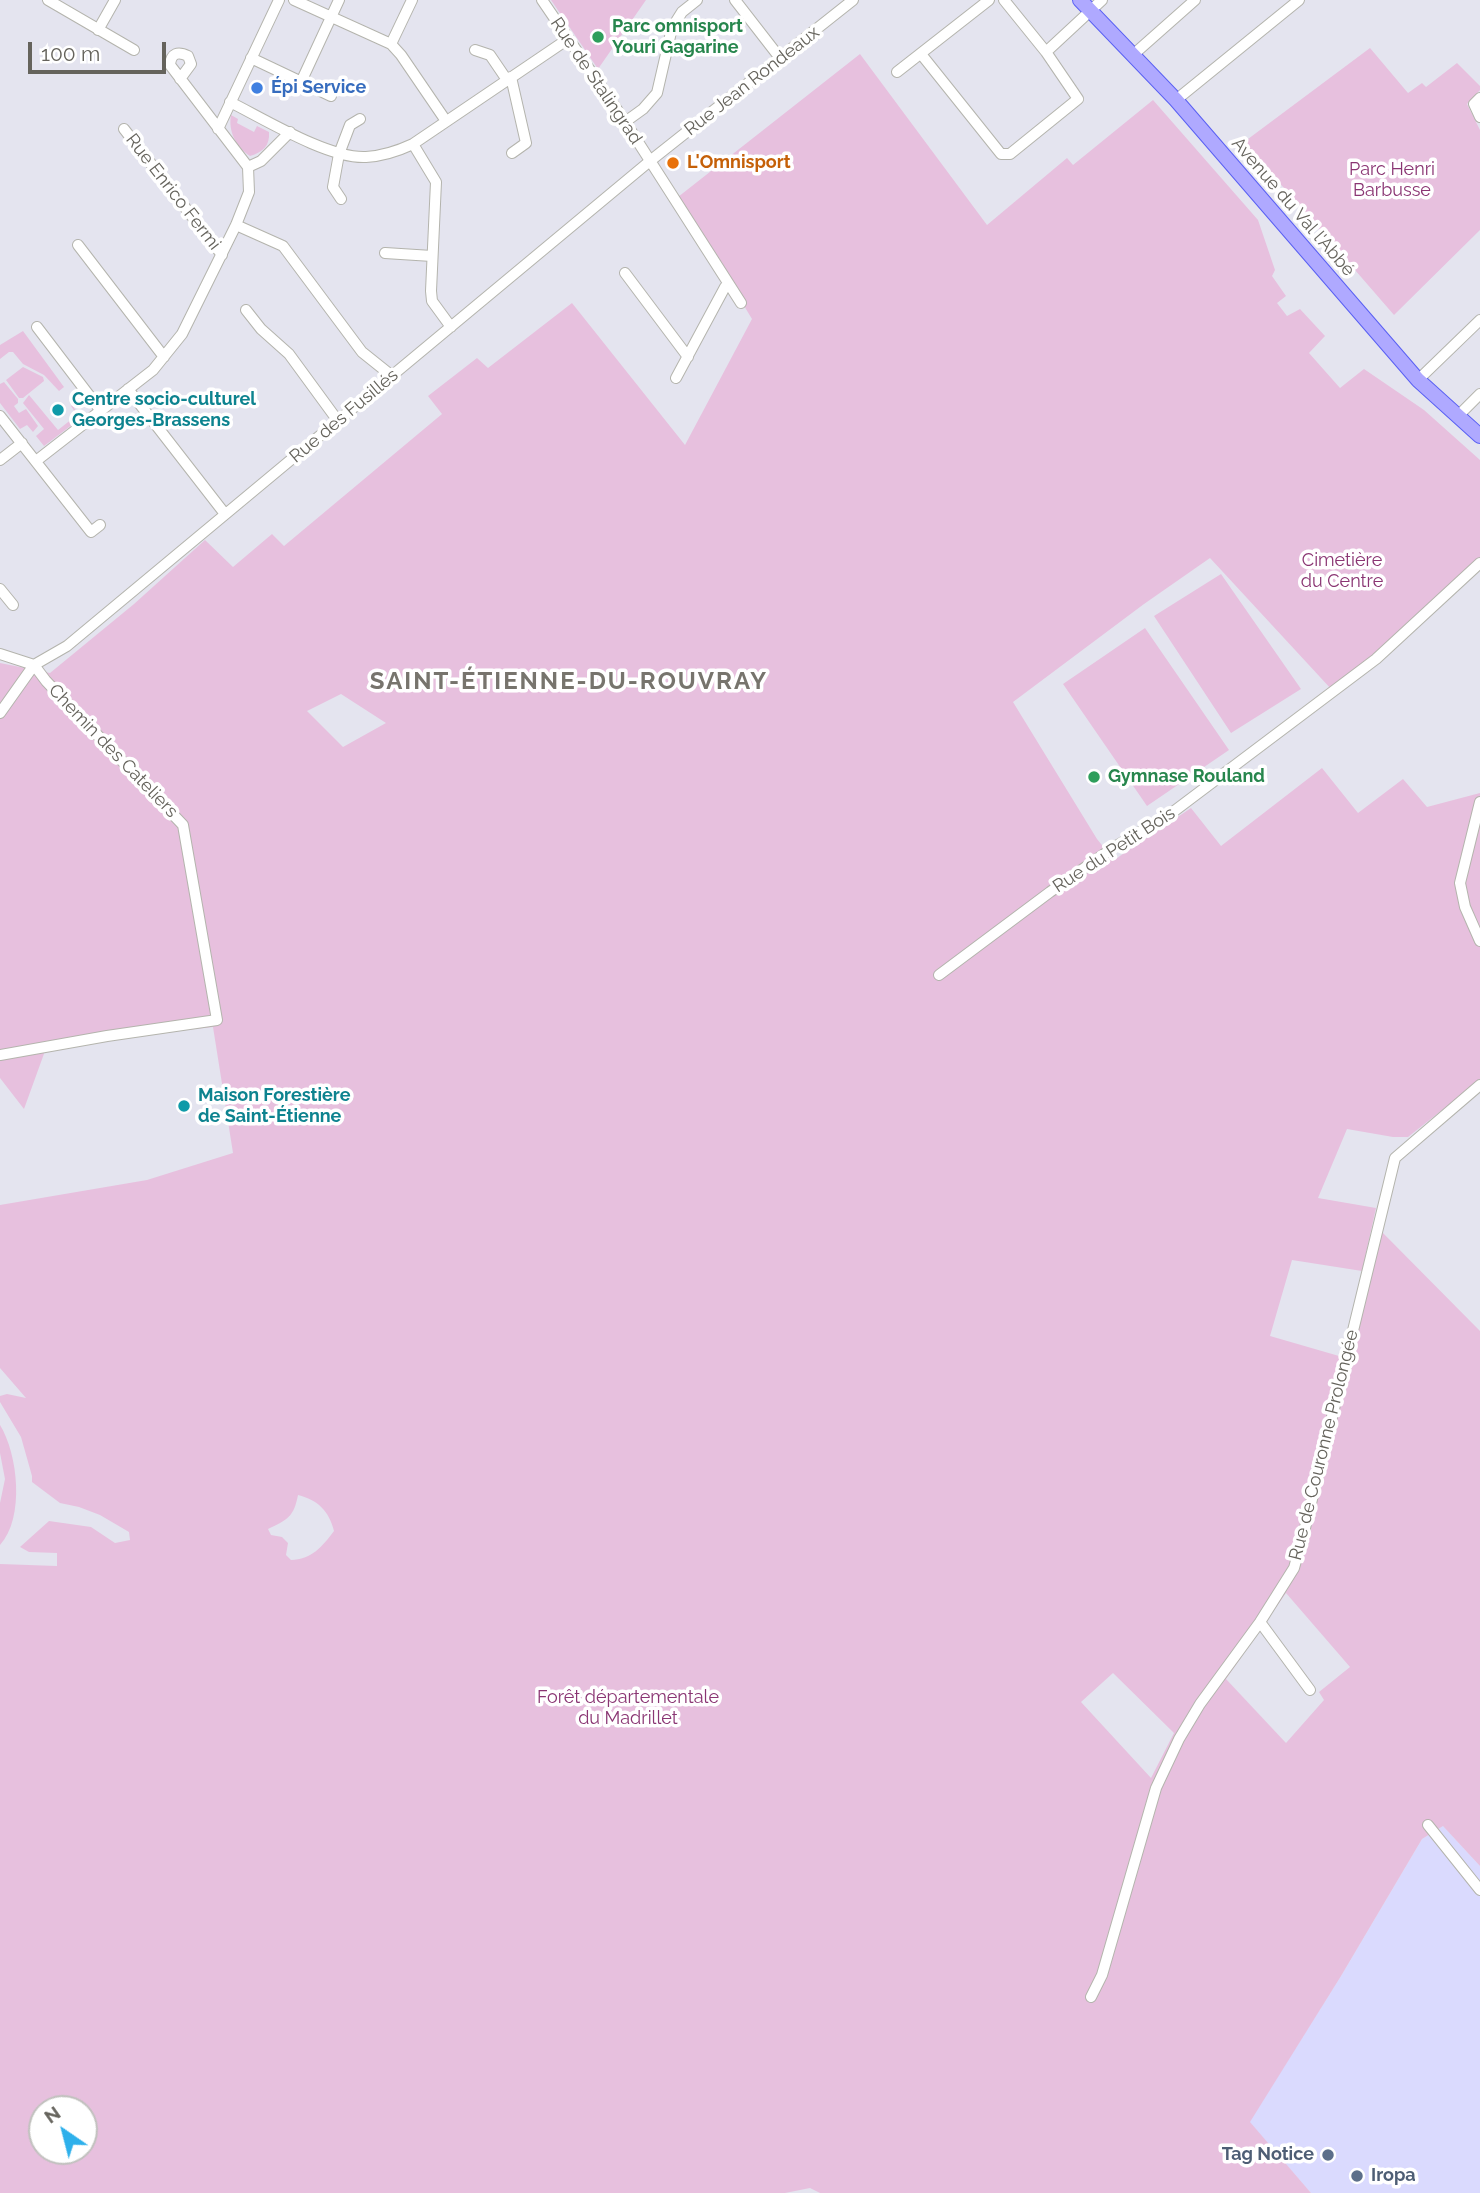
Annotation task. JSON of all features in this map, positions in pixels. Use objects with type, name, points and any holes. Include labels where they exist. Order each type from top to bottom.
[{"type":"main road","name":"Avenue du Val l'Abbé","points":[[1086,5],[1176,100],[1419,380],[1480,436]]},
{"type":"street","points":[[48,0],[134,50]]},
{"type":"street","points":[[98,30],[115,0]]},
{"type":"street","points":[[218,129],[279,0]]},
{"type":"street","points":[[294,0],[391,44],[446,121]]},
{"type":"street","points":[[301,82],[339,0]]},
{"type":"street","points":[[391,44],[412,0]]},
{"type":"street","name":"Rue de Stalingrad","points":[[542,0],[625,122],[741,303]]},
{"type":"street","points":[[625,122],[657,93],[672,28],[682,12],[697,0]]},
{"type":"street","points":[[735,0],[780,58]]},
{"type":"street","name":"Rue Jean Rondeaux","points":[[650,161],[853,0]]},
{"type":"street","points":[[897,72],[989,0]]},
{"type":"street","points":[[921,54],[1001,154],[1010,154],[1078,99],[1046,52],[1004,0]]},
{"type":"street","points":[[1046,52],[1086,5],[1102,0]]},
{"type":"street","points":[[1134,54],[1195,0]]},
{"type":"street","points":[[1176,100],[1299,0]]},
{"type":"street","points":[[230,102],[339,153],[365,157],[395,152],[413,144],[568,39]]},
{"type":"street","points":[[475,50],[490,55],[509,79],[526,143],[512,153]]},
{"type":"street","points":[[251,58],[331,96]]},
{"type":"street","points":[[36,461],[153,370],[182,334],[236,225],[248,192],[248,167],[180,79]]},
{"type":"street","points":[[1480,98],[1474,104],[1480,117]]},
{"type":"street","points":[[341,199],[333,187],[339,153],[350,125],[360,119]]},
{"type":"street","name":"Rue Enrico Fermi","points":[[124,129],[222,255]]},
{"type":"street","points":[[248,167],[261,161],[290,132]]},
{"type":"street","points":[[413,144],[436,183],[432,301],[452,327]]},
{"type":"street","name":"Rue des Fusillés","points":[[34,665],[67,646],[650,161]]},
{"type":"street","points":[[236,225],[284,246],[362,352],[392,376]]},
{"type":"street","points":[[78,245],[164,357]]},
{"type":"street","points":[[385,253],[432,256]]},
{"type":"street","points":[[625,273],[688,357]]},
{"type":"street","points":[[676,378],[729,284]]},
{"type":"street","points":[[246,310],[261,329],[289,354],[338,421]]},
{"type":"street","points":[[1419,380],[1480,320]]},
{"type":"street","points":[[37,327],[101,411]]},
{"type":"street","points":[[128,389],[225,514]]},
{"type":"street","points":[[1458,416],[1480,394]]},
{"type":"street","points":[[0,415],[91,532],[100,525]]},
{"type":"street","points":[[0,460],[22,443]]},
{"type":"street","name":"Rue du Petit Bois","points":[[939,975],[1114,848],[1169,815],[1365,667],[1480,563]]},
{"type":"street","points":[[0,589],[13,605]]},
{"type":"street","points":[[0,654],[34,665]]},
{"type":"street","name":"Chemin des Cateliers","points":[[0,713],[34,665],[46,681],[183,825],[217,1020],[0,1055]]},
{"type":"street","points":[[1480,802],[1460,883],[1465,907],[1480,941]]},
{"type":"street","name":"Rue de Couronne Prolongée","points":[[1091,1997],[1102,1975],[1162,1776],[1179,1739],[1200,1704],[1294,1568],[1395,1158],[1480,1085]]},
{"type":"street","points":[[1259,1622],[1311,1690]]},
{"type":"street","points":[[1428,1825],[1480,1889]]},
{"type":"shaded area","points":[[1443,1826],[1480,1866],[1480,2193],[1311,2193],[1249,2122],[1341,1976],[1422,1839]]},
{"type":"green space","name":"Parc omnisport Youri Gagarine","points":[[551,0],[646,0],[598,69]]},
{"type":"green space","name":"Parc Henri Barbusse","points":[[1370,48],[1408,93],[1422,83],[1426,87],[1457,63],[1480,86],[1480,90],[1467,104],[1480,130],[1480,230],[1394,315],[1244,142]]},
{"type":"green space","points":[[860,54],[987,225],[1067,158],[1073,165],[1153,100],[1258,220],[1275,270],[1272,276],[1286,296],[1277,303],[1287,316],[1300,309],[1325,336],[1309,353],[1340,388],[1364,369],[1424,410],[1480,460],[1480,559],[1375,657],[1332,690],[1210,558],[1013,702],[1097,839],[1114,860],[1191,808],[1221,846],[1322,768],[1358,813],[1403,779],[1427,807],[1480,793],[1480,1080],[1408,1137],[1347,1129],[1318,1198],[1376,1208],[1362,1271],[1292,1260],[1270,1336],[1339,1356],[1352,1356],[1381,1231],[1480,1331],[1480,1866],[1443,1826],[1422,1839],[1250,2122],[1311,2193],[820,2193],[810,2188],[785,2193],[0,2193],[0,1564],[57,1566],[57,1553],[29,1552],[20,1547],[49,1521],[91,1527],[115,1543],[130,1540],[129,1532],[100,1515],[60,1503],[32,1482],[21,1437],[0,1402],[0,1396],[7,1394],[26,1398],[0,1368],[0,1205],[147,1180],[233,1153],[213,1027],[131,1036],[45,1051],[24,1109],[0,1078],[0,663],[50,673],[134,604],[205,540],[233,567],[272,534],[284,546],[442,414],[428,396],[477,358],[488,368],[572,303],[685,445],[752,319],[678,197]],"holes":[[[341,694],[386,723],[343,747],[307,711]],[[298,1495],[317,1503],[326,1512],[334,1531],[321,1547],[310,1555],[291,1560],[286,1555],[288,1543],[282,1537],[271,1535],[268,1529],[289,1517]],[[1286,1593],[1350,1667],[1319,1692],[1324,1700],[1286,1743],[1226,1679]],[[1113,1673],[1174,1733],[1151,1778],[1081,1702]]]},
{"type":"green space","points":[[231,115],[238,119],[237,123],[254,132],[257,126],[269,132],[265,148],[250,156],[245,152],[232,133]]},
{"type":"green space","points":[[23,331],[64,387],[59,391],[44,375],[23,364],[13,352],[0,359],[0,345]]},
{"type":"green space","points":[[23,367],[43,377],[44,381],[23,398],[19,398],[6,380]]},
{"type":"green space","points":[[4,382],[18,399],[14,406],[19,413],[26,409],[38,426],[33,432],[27,425],[20,429],[0,403],[0,384]]},
{"type":"green space","points":[[29,395],[58,430],[77,415],[72,405],[81,418],[44,446],[36,436],[44,429],[23,403]]},
{"type":"green space","points":[[1221,574],[1301,689],[1231,733],[1154,616]]},
{"type":"green space","points":[[1145,628],[1229,750],[1147,806],[1063,684]]},
{"type":"green space","points":[[0,1425],[15,1469],[16,1503],[8,1533],[0,1545],[0,1503],[5,1479],[0,1453]]},
{"type":"place","name":"Parc omnisport Youri Gagarine","points":[[598,37]]},
{"type":"place","name":"Épi Service","points":[[257,88]]},
{"type":"place","name":"L'Omnisport","points":[[673,163]]},
{"type":"place","name":"Centre socio-culturel Georges-Brassens","points":[[58,410]]},
{"type":"place","name":"Gymnase Rouland","points":[[1094,777]]},
{"type":"place","name":"Maison Forestière de Saint-Étienne","points":[[184,1106]]},
{"type":"place","name":"Tag Notice","points":[[1328,2155]]},
{"type":"place","name":"Iropa","points":[[1357,2176]]},
{"type":"district","name":"SAINT-ÉTIENNE-DU-ROUVRAY","points":[[569,682]]},
{"type":"park label","name":"Cimetière du Centre","points":[[1342,571]]},
{"type":"park label","name":"Forêt départementale du Madrillet","points":[[628,1708]]}]
